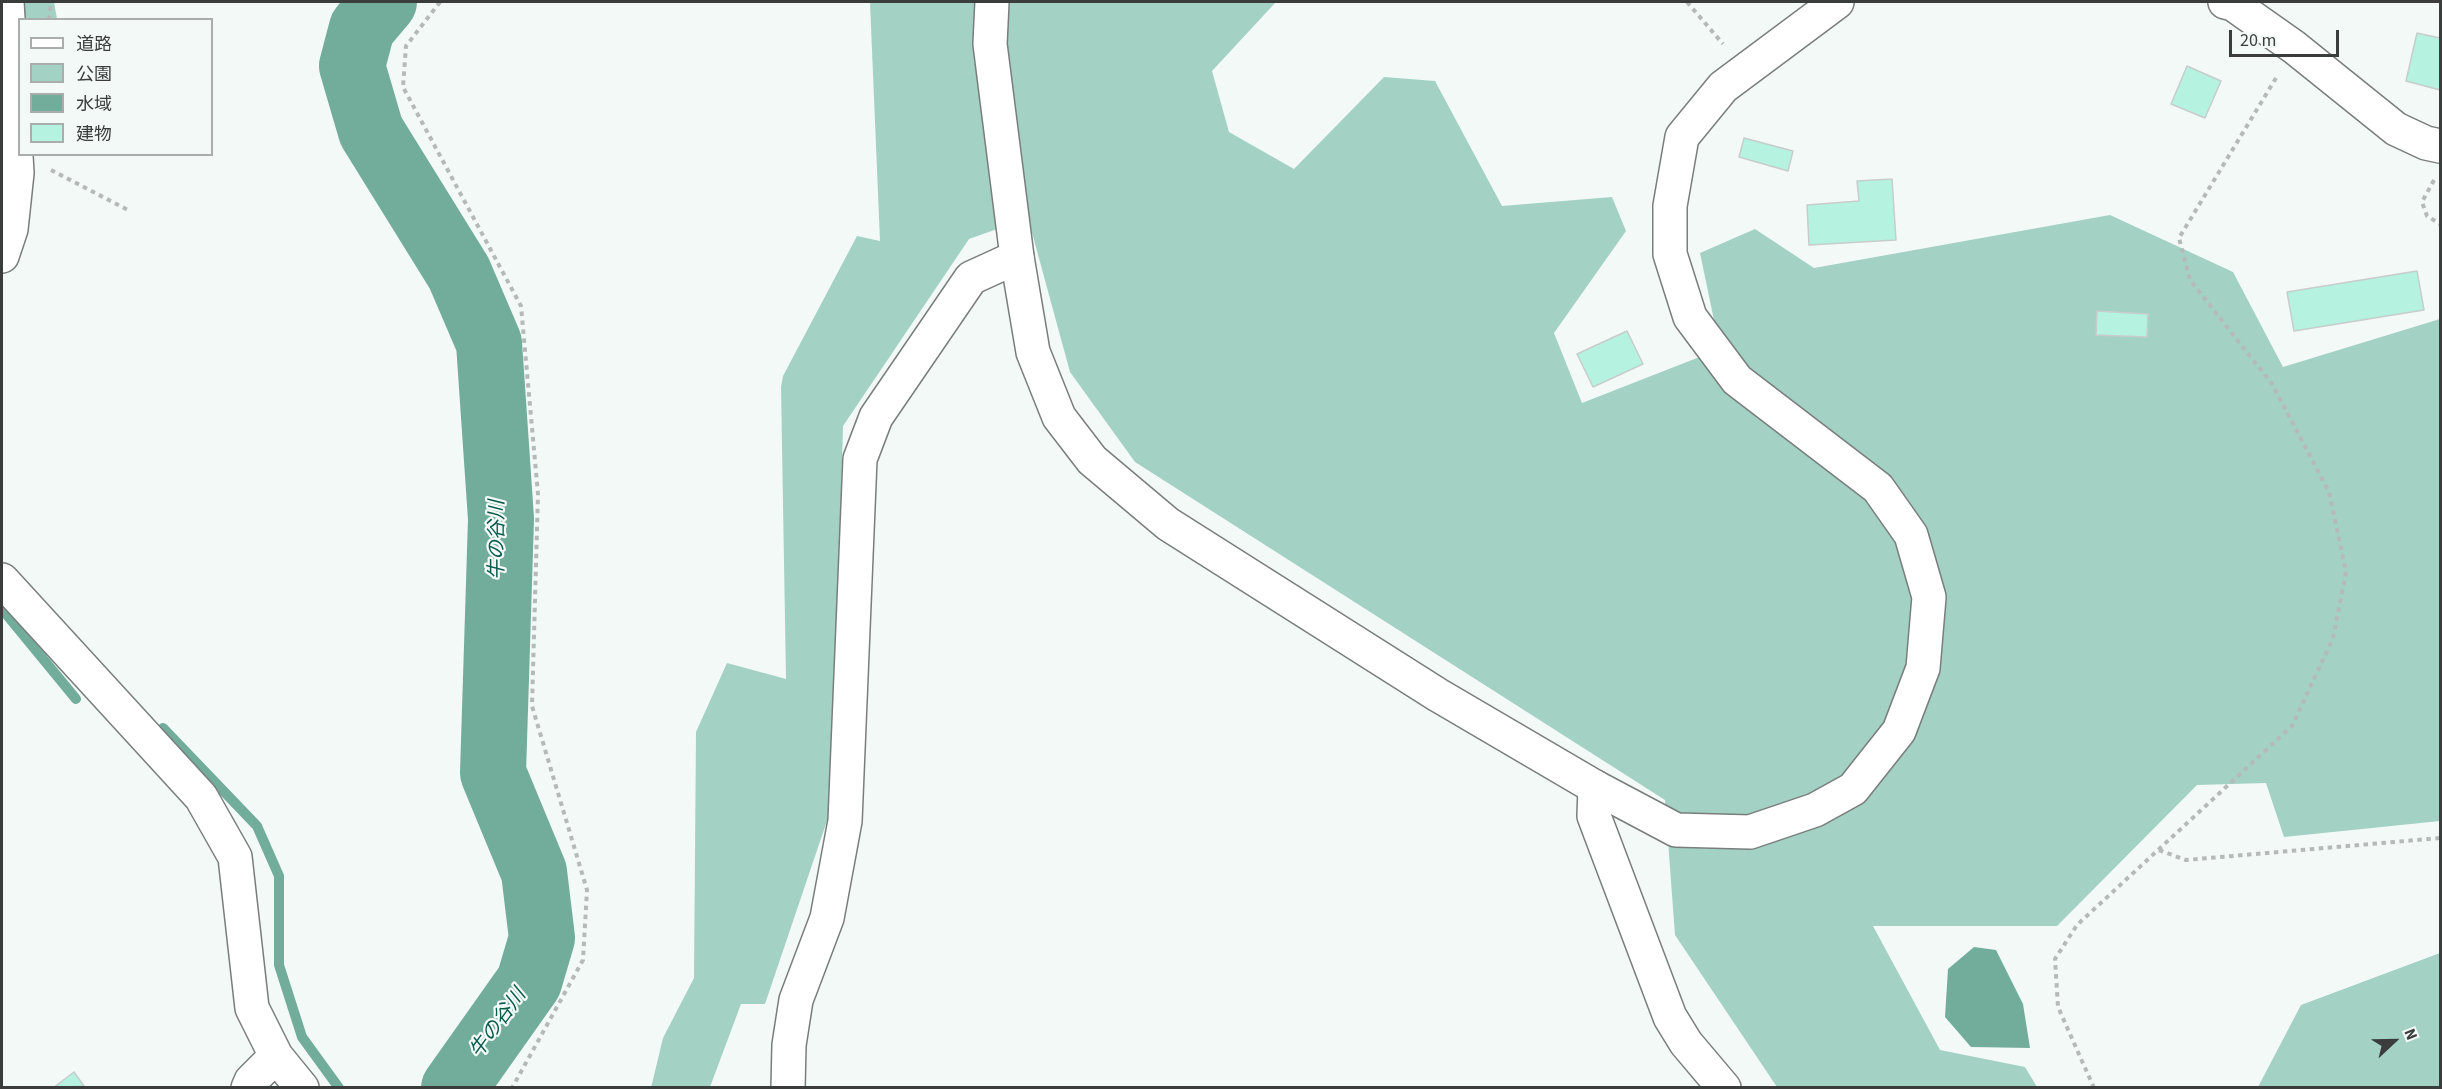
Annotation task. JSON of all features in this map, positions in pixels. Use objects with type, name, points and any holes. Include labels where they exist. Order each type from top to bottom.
[{"type":"street","points":[[2,256],[11,229],[17,173],[7,2]]},
{"type":"street","points":[[992,2],[990,44],[1017,257],[1033,352],[1059,417],[1092,460],[1168,524],[1438,695],[1595,787],[1676,830],[1750,832],[1815,810],[1853,789],[1899,731],[1923,668],[1929,597],[1911,535],[1878,488],[1737,380],[1690,317],[1670,254],[1670,206],[1682,137],[1723,87],[1837,2]]},
{"type":"street","points":[[2225,2],[2233,4],[2294,47],[2396,129],[2426,143],[2440,146]]},
{"type":"street","points":[[788,1088],[789,1045],[796,1000],[827,918],[845,821],[860,459],[876,417],[971,278],[1017,257]]},
{"type":"street","points":[[2,580],[201,797],[235,857],[252,1008],[276,1056],[302,1088]]},
{"type":"street","points":[[1595,787],[1594,816],[1670,1017],[1686,1043],[1724,1088]]},
{"type":"street","points":[[248,1088],[251,1081],[276,1056]]},
{"type":"path","points":[[48,18],[51,2]]},
{"type":"path","points":[[440,2],[406,46],[403,87],[521,306],[538,494],[532,706],[587,890],[583,960],[512,1088]]},
{"type":"path","points":[[1687,2],[1746,70]]},
{"type":"path","points":[[2094,1088],[2058,1007],[2055,959],[2077,925],[2292,726],[2333,638],[2346,572],[2329,492],[2272,384],[2190,280],[2179,238],[2294,47]]},
{"type":"path","points":[[50,169],[128,210]]},
{"type":"path","points":[[2436,177],[2422,202],[2427,216],[2440,224]]},
{"type":"path","points":[[2159,850],[2186,860],[2440,838]]},
{"type":"green space","points":[[2,2],[54,2],[57,18],[18,18]]},
{"type":"green space","points":[[870,2],[1276,2],[1212,71],[1229,132],[1294,169],[1384,77],[1435,81],[1502,206],[1612,197],[1626,231],[1554,333],[1582,403],[1720,349],[1700,253],[1755,229],[1814,268],[2110,215],[2233,272],[2283,367],[2440,319],[2440,821],[2284,837],[2266,783],[2197,785],[2057,926],[1873,926],[1940,1050],[2025,1067],[2037,1087],[1777,1087],[1675,935],[1665,800],[1135,462],[1070,372],[1028,218],[969,239],[843,426],[833,803],[765,1004],[741,1004],[710,1087],[651,1088],[663,1038],[694,978],[696,732],[727,663],[786,679],[781,387],[783,376],[857,236],[880,241]]},
{"type":"green space","points":[[2440,953],[2440,1087],[2258,1087],[2301,1005]]},
{"type":"water","points":[[1974,947],[1996,950],[2023,1004],[2030,1048],[1971,1047],[1945,1017],[1948,969]]},
{"type":"building","points":[[2417,33],[2440,38],[2440,90],[2406,81]]},
{"type":"building","points":[[2187,66],[2221,81],[2205,118],[2171,104]]},
{"type":"building","points":[[1744,138],[1793,151],[1788,171],[1739,157]]},
{"type":"building","points":[[1892,179],[1896,240],[1809,245],[1807,205],[1859,201],[1857,181]]},
{"type":"building","points":[[2417,271],[2424,310],[2294,331],[2287,292]]},
{"type":"building","points":[[2097,311],[2148,314],[2147,337],[2096,335]]},
{"type":"building","points":[[1627,331],[1643,364],[1593,387],[1577,354]]},
{"type":"building","points":[[74,1072],[84,1086],[53,1088]]},
{"type":"waterway","name":"牛の谷川","points":[[384,2],[362,28],[352,66],[371,131],[459,273],[489,343],[501,519],[493,773],[534,872],[542,938],[529,982],[454,1088]]},
{"type":"waterway","points":[[2,609],[76,699]]},
{"type":"waterway","points":[[163,728],[257,826],[279,876],[279,965],[302,1037],[339,1088]]}]
